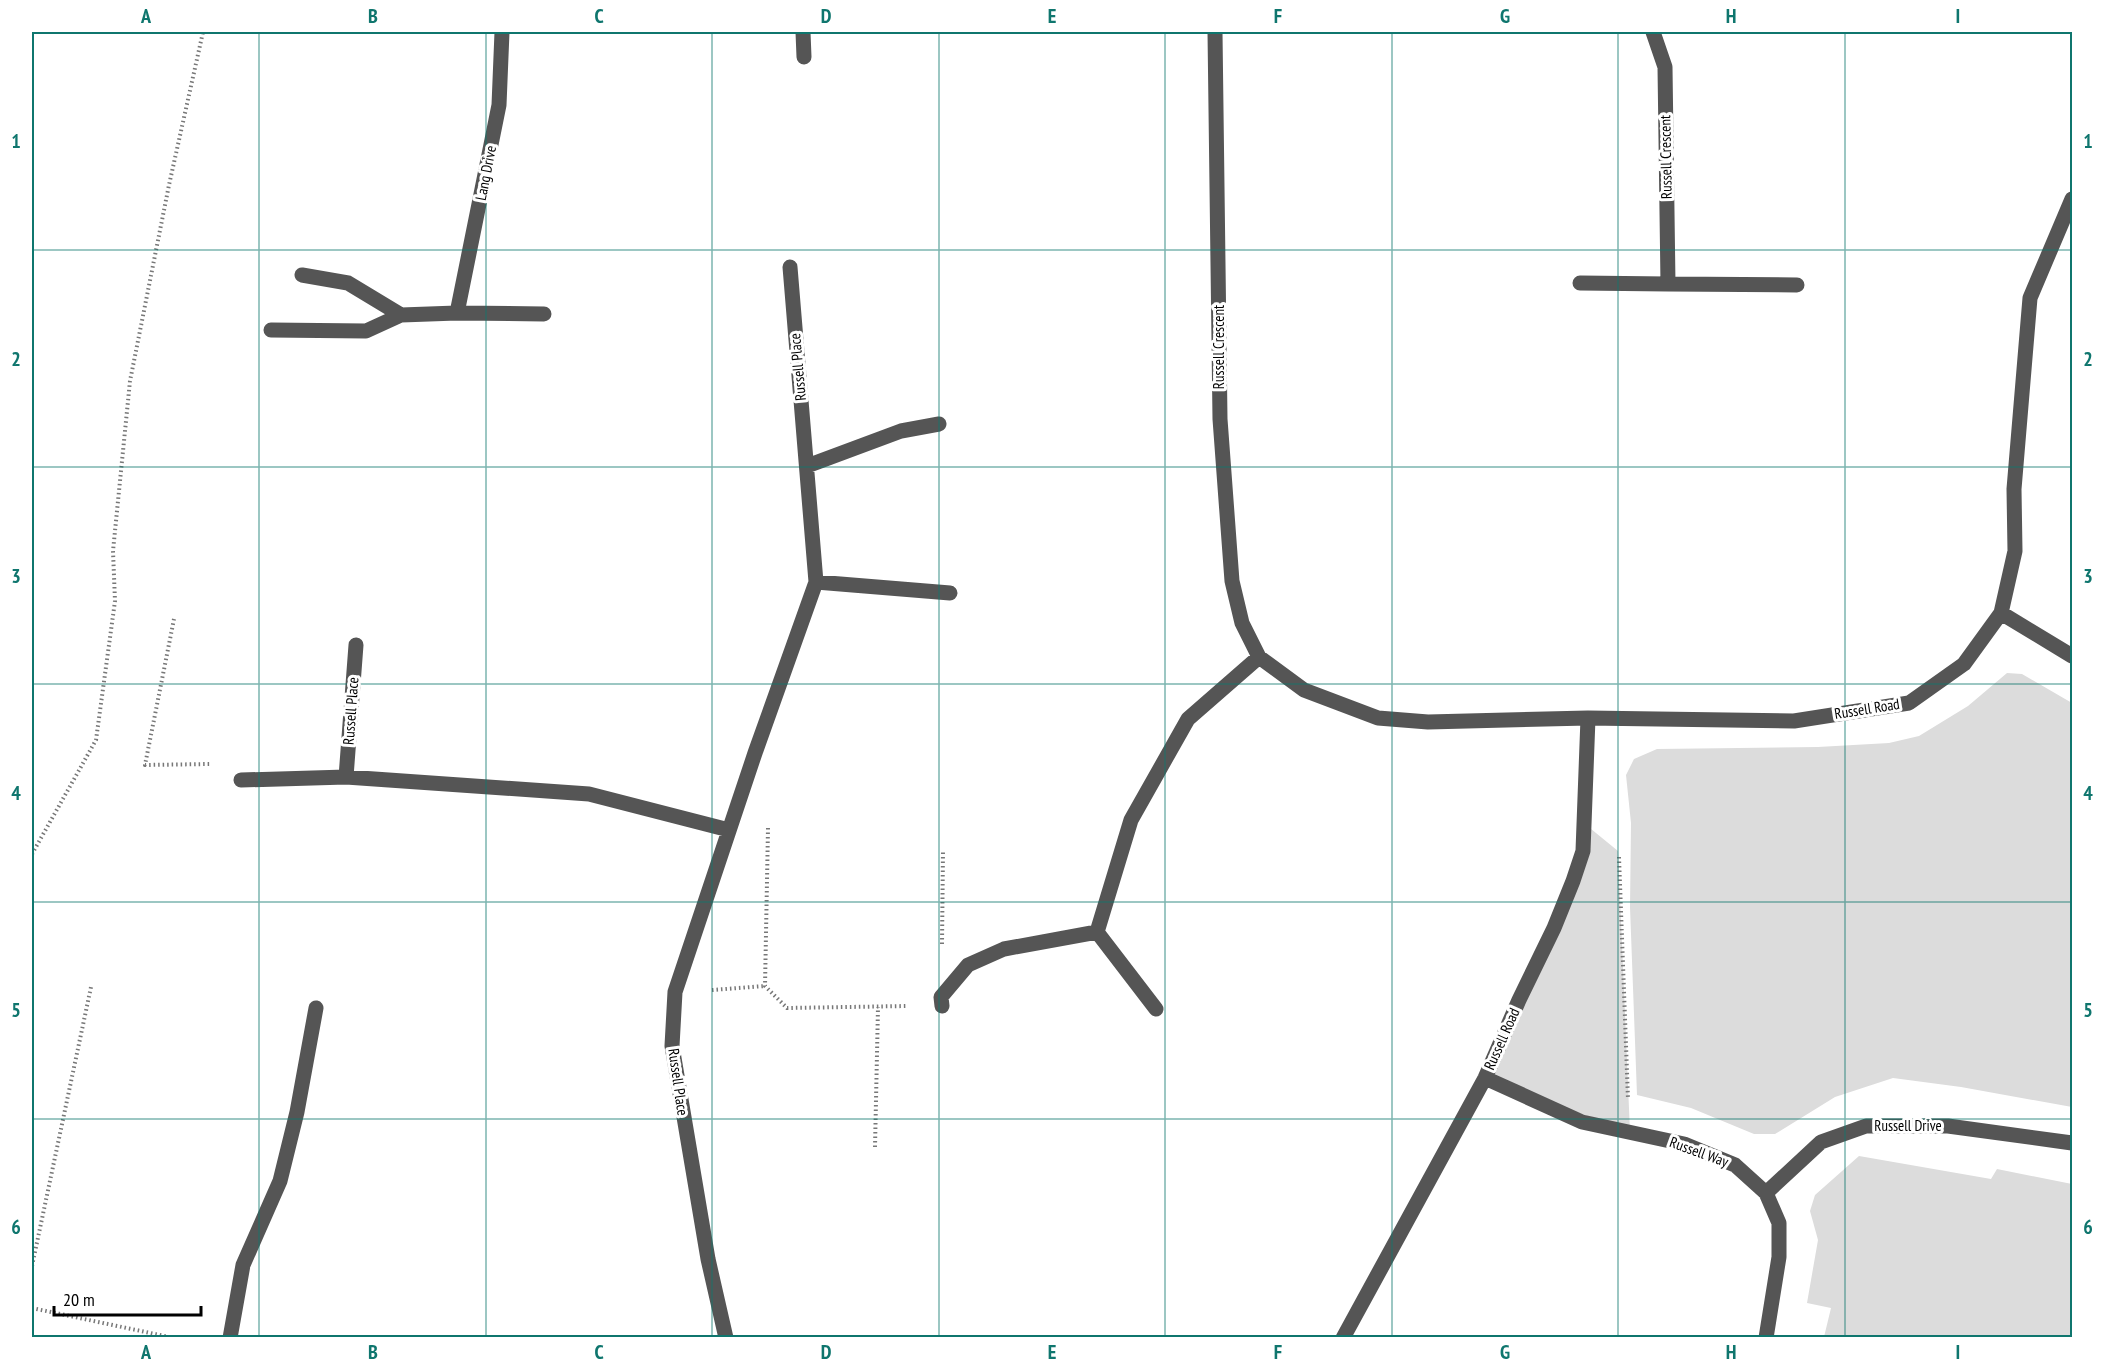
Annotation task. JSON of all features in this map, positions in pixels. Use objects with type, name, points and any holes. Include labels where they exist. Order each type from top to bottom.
[{"type":"street","name":"Lang Drive","points":[[457,314],[499,105],[502,32]]},
{"type":"street","points":[[804,32],[804,57]]},
{"type":"street","name":"Russell Crescent","points":[[1215,32],[1220,419],[1232,581],[1242,623],[1259,657]]},
{"type":"street","name":"Russell Crescent","points":[[1653,32],[1665,67],[1668,284]]},
{"type":"street","name":"Russell Road","points":[[1259,657],[1304,690],[1378,718],[1428,722],[1588,718],[1794,721],[1909,703],[1965,664],[2001,613],[2015,551],[2014,489],[2030,298],[2073,199]]},
{"type":"street","name":"Russell Place","points":[[726,1338],[708,1259],[672,1046],[675,992],[816,582],[790,267]]},
{"type":"street","points":[[302,275],[348,283],[401,315]]},
{"type":"street","points":[[1581,283],[1797,285]]},
{"type":"street","points":[[271,330],[366,331],[401,315],[544,314]]},
{"type":"street","points":[[807,466],[901,431],[939,424]]},
{"type":"street","points":[[816,582],[950,593]]},
{"type":"street","points":[[2001,613],[2073,656]]},
{"type":"street","name":"Russell Place","points":[[346,777],[356,645]]},
{"type":"street","points":[[1097,932],[1131,820],[1188,719],[1259,657]]},
{"type":"street","name":"Russell Road","points":[[1343,1338],[1485,1078],[1574,881],[1583,850],[1588,718]]},
{"type":"street","points":[[241,780],[346,777],[589,794],[729,830]]},
{"type":"street","points":[[942,1005],[941,997],[968,965],[1004,949],[1097,932]]},
{"type":"street","points":[[1097,932],[1156,1009]]},
{"type":"street","points":[[230,1338],[243,1265],[280,1181],[297,1112],[316,1008]]},
{"type":"street","name":"Russell Way","points":[[1485,1078],[1582,1122],[1684,1144],[1736,1165],[1766,1193],[1779,1223],[1779,1257],[1766,1338]]},
{"type":"street","name":"Russell Drive","points":[[1766,1193],[1821,1142],[1866,1126],[1948,1126],[2073,1143]]},
{"type":"path","points":[[32,854],[96,740],[115,601],[113,551],[130,381],[169,185],[203,32]]},
{"type":"path","points":[[174,619],[145,765],[230,764],[241,780]]},
{"type":"path","points":[[768,820],[765,986],[787,1008],[942,1005]]},
{"type":"path","points":[[1585,824],[1618,851],[1630,1132]]},
{"type":"path","points":[[942,945],[943,851]]},
{"type":"path","points":[[675,992],[765,986]]},
{"type":"path","points":[[32,1266],[91,987]]},
{"type":"path","points":[[875,1147],[878,1006]]},
{"type":"path","points":[[32,1308],[174,1338]]},
{"type":"shaded area","points":[[2007,673],[2022,674],[2072,703],[2072,1107],[1961,1087],[1893,1078],[1835,1097],[1775,1134],[1754,1134],[1691,1108],[1637,1095],[1630,907],[1631,823],[1626,775],[1634,759],[1657,749],[1818,747],[1889,743],[1919,736],[1968,706]]},
{"type":"shaded area","points":[[1585,824],[1618,851],[1630,1132],[1485,1078],[1554,928]]},
{"type":"shaded area","points":[[1859,1156],[1991,1179],[1997,1169],[2072,1184],[2072,1337],[1824,1337],[1831,1308],[1807,1303],[1818,1240],[1810,1211],[1815,1195]]}]
